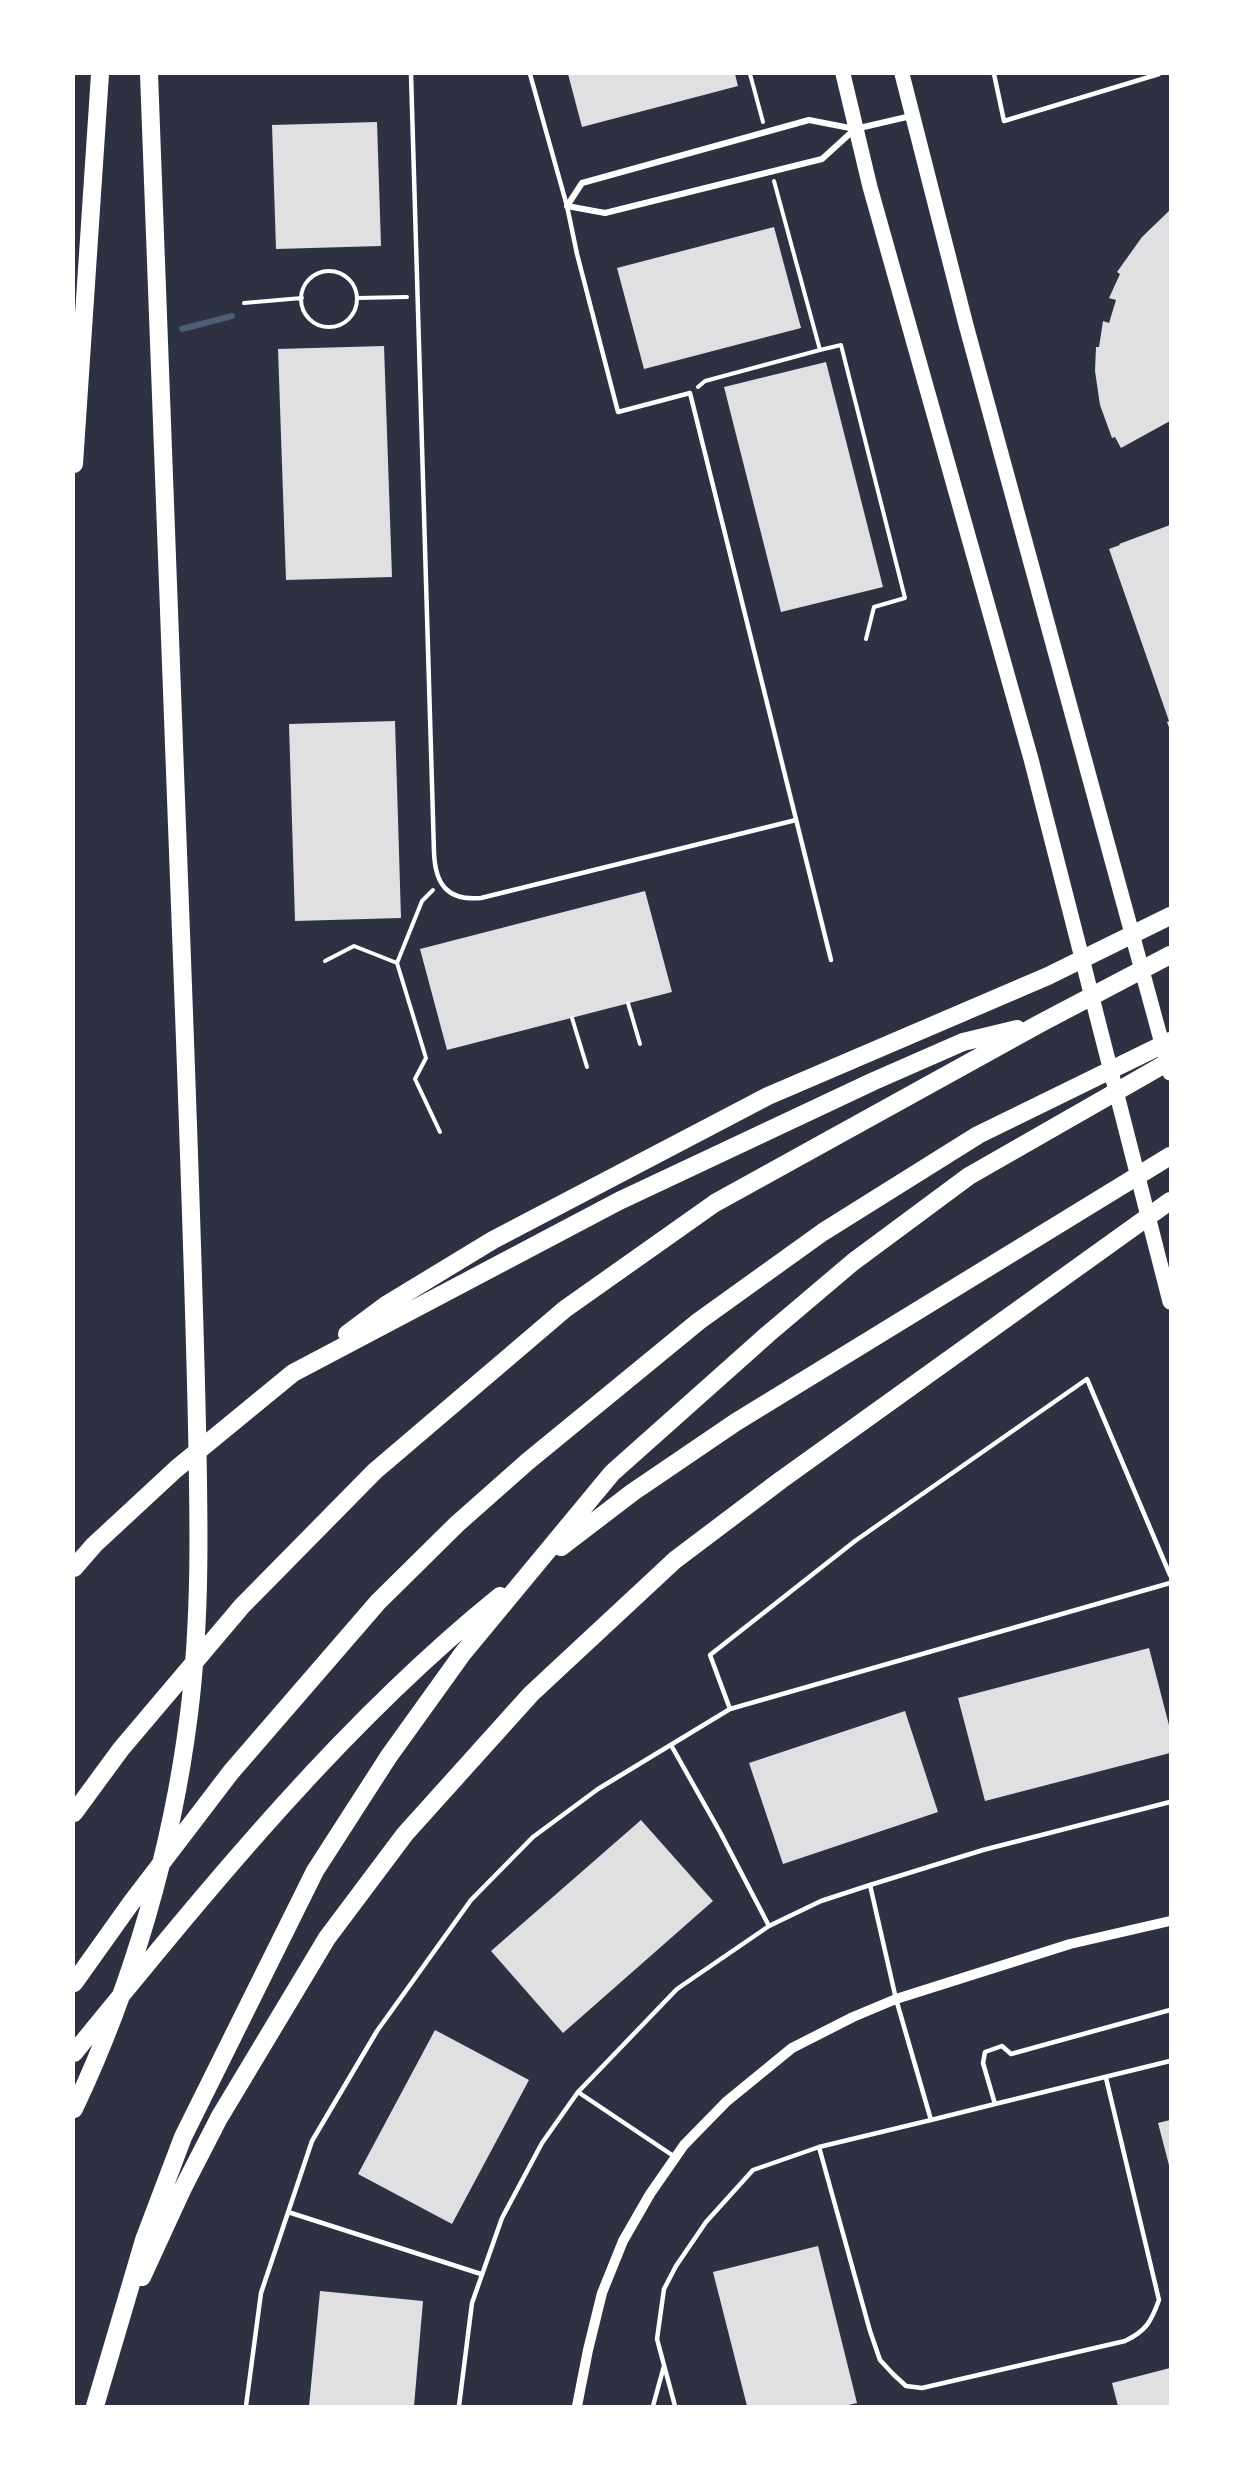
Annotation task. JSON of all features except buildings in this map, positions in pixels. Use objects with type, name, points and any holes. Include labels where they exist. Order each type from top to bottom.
[{"type":"highway","points":[[74,464],[100,74]]},
{"type":"highway","points":[[74,2109],[108,2028],[135,1954],[165,1846],[181,1767],[196,1643],[199,1582],[195,1344],[149,74]]},
{"type":"highway","points":[[74,1568],[94,1545],[177,1469],[294,1373],[386,1305],[493,1240],[768,1096],[1048,976],[1170,916]]},
{"type":"highway","points":[[74,1813],[121,1749],[243,1606],[375,1471],[565,1309],[715,1203],[1039,1024],[1170,955]]},
{"type":"highway","points":[[294,1373],[619,1201],[852,1091],[963,1042],[1039,1024]]},
{"type":"highway","points":[[74,1983],[231,1772],[378,1602],[457,1524],[527,1462],[699,1321],[824,1232],[978,1135],[1170,1041]]},
{"type":"highway","points":[[94,2406],[144,2240],[183,2137],[315,1870],[389,1756],[463,1653],[612,1473],[768,1334],[853,1262],[969,1176],[1170,1060]]},
{"type":"highway","points":[[74,2053],[228,1867],[345,1739],[479,1613],[633,1491],[736,1422],[1170,1156]]},
{"type":"highway","points":[[112,2344],[182,2190],[219,2118],[327,1938],[405,1834],[531,1694],[675,1560],[781,1480],[1170,1201]]},
{"type":"main road","points":[[843,74],[855,129],[1031,759],[1170,1302]]},
{"type":"main road","points":[[902,74],[911,116],[991,417],[1118,874],[1170,1073]]},
{"type":"street","points":[[855,129],[822,159],[605,213],[567,206],[582,183],[809,120],[855,129],[911,116]]},
{"type":"street","points":[[577,2406],[602,2294],[623,2241],[675,2157],[727,2101],[792,2048],[853,2017],[896,1999],[1070,1944],[1170,1921]]},
{"type":"lane","points":[[411,74],[434,852],[435,870],[440,883],[452,894],[467,899],[481,898],[796,820]]},
{"type":"lane","points":[[530,74],[567,206],[577,254],[618,412],[690,393],[831,960]]},
{"type":"lane","points":[[994,74],[1004,121],[1159,74]]},
{"type":"lane","points":[[730,1709],[710,1655],[855,1541],[1087,1379],[1170,1575]]},
{"type":"lane","points":[[246,2406],[261,2293],[312,2141],[376,2031],[471,1900],[533,1836],[598,1789],[730,1709],[1170,1583]]},
{"type":"lane","points":[[671,1745],[769,1926]]},
{"type":"lane","points":[[459,2406],[472,2304],[501,2218],[542,2143],[578,2092],[676,1989],[769,1926],[821,1901],[983,1850],[1170,1802]]},
{"type":"lane","points":[[870,1885],[896,1999],[931,2120]]},
{"type":"lane","points":[[995,2104],[983,2062],[985,2052],[1002,2046],[1011,2054],[1170,2010]]},
{"type":"lane","points":[[675,2406],[657,2339],[664,2289],[676,2266],[706,2222],[753,2170],[819,2147],[1170,2061]]},
{"type":"lane","points":[[819,2147],[880,2360],[906,2386],[922,2388],[1125,2341],[1142,2333],[1153,2316],[1159,2300],[1106,2078]]},
{"type":"lane","points":[[578,2092],[675,2157]]},
{"type":"lane","points":[[288,2212],[481,2274]]},
{"type":"lane","points":[[653,2406],[664,2366]]},
{"type":"path","points":[[750,74],[766,132]]},
{"type":"path","points":[[772,171],[820,350]]},
{"type":"path","points":[[324,272],[333,272],[350,280],[357,298],[356,308],[345,323],[326,327],[310,320],[302,305],[304,287],[309,280],[324,272]]},
{"type":"path","points":[[357,298],[417,297]]},
{"type":"path","points":[[244,303],[302,298]]},
{"type":"path","points":[[690,393],[705,381],[841,345],[905,598],[874,607],[866,639]]},
{"type":"path","points":[[440,883],[422,902],[397,963],[426,1058],[415,1079],[440,1132]]},
{"type":"path","points":[[325,961],[354,946],[397,963]]},
{"type":"path","points":[[628,1003],[640,1044]]},
{"type":"path","points":[[572,1018],[587,1067]]},
{"type":"waterway","points":[[182,329],[232,316]]}]
